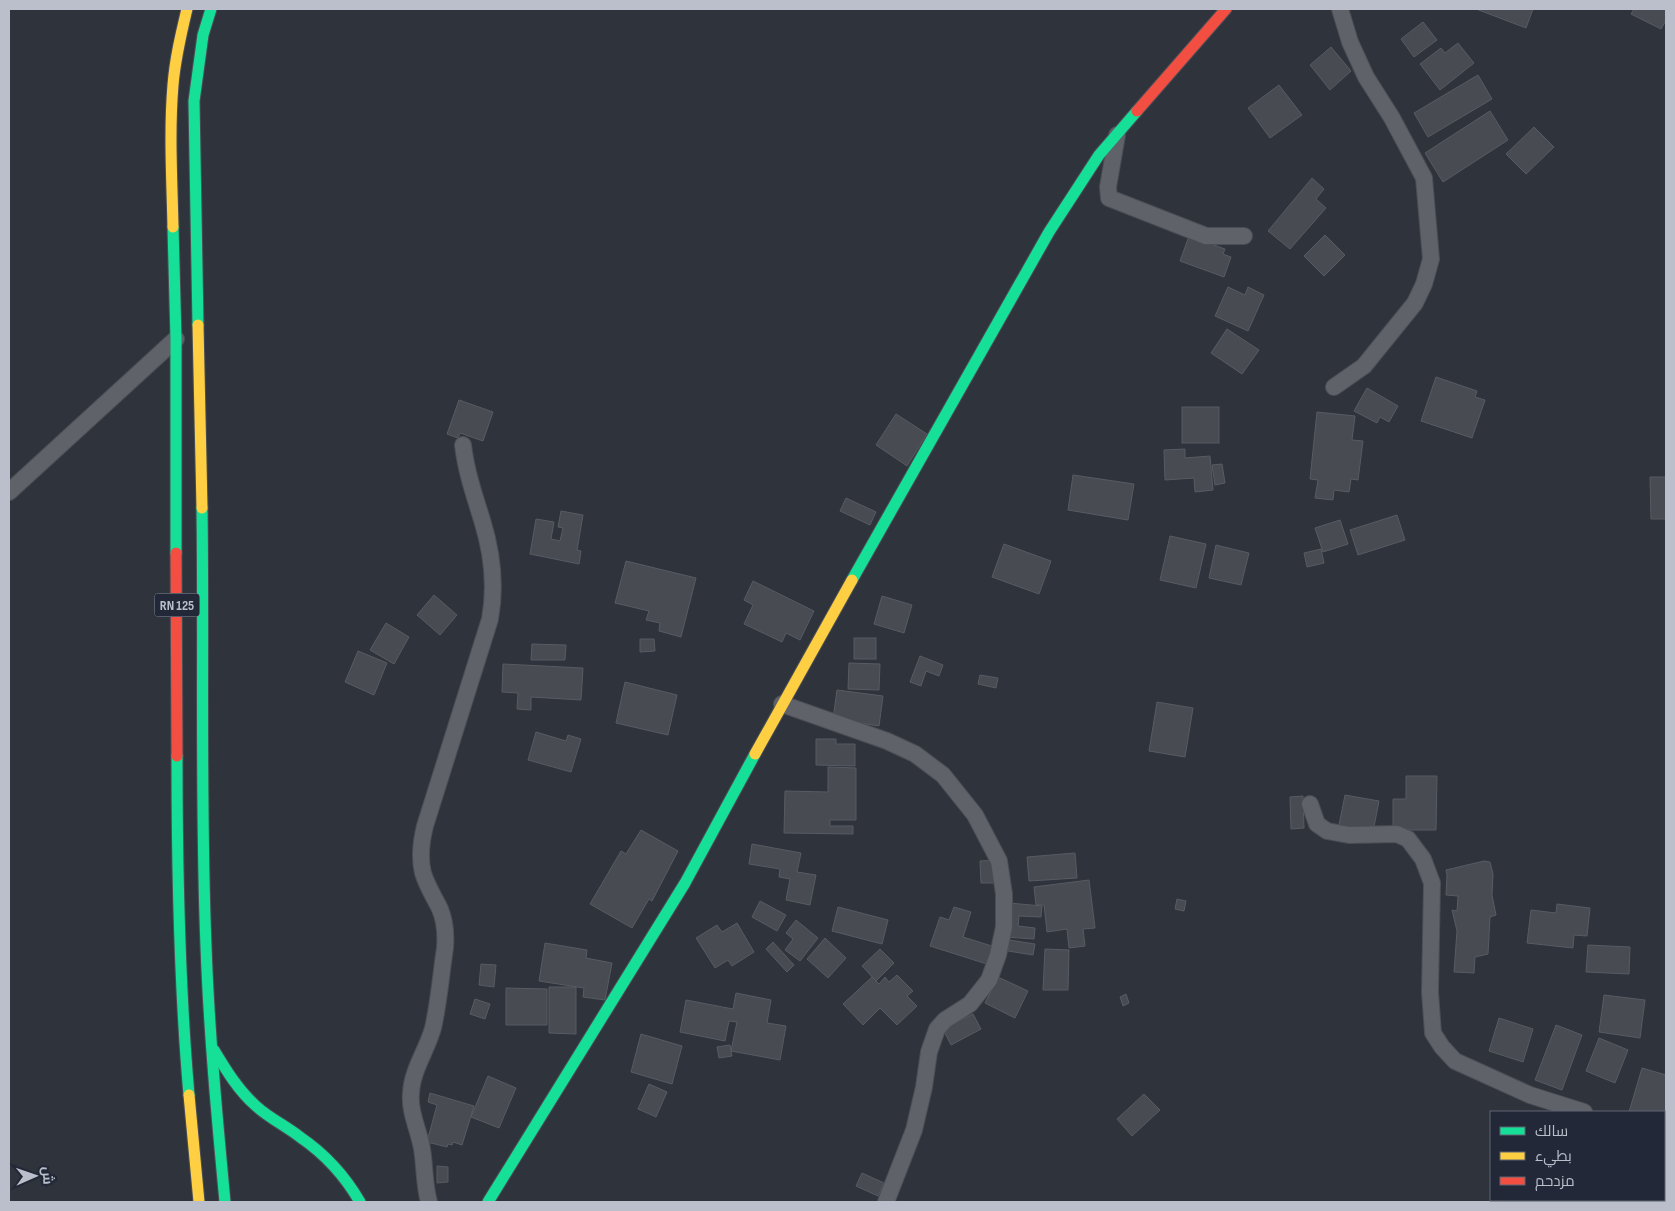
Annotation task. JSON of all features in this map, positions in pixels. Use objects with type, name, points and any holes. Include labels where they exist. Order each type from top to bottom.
[{"type":"main road","name":"RN 125","points":[[187,9],[176,59],[172,101],[171,160],[176,339],[178,902],[185,1050],[199,1202]]},
{"type":"main road","points":[[211,9],[203,35],[194,102],[202,570],[203,800],[211,1044],[225,1202]]},
{"type":"main road","points":[[488,1202],[672,906],[712,836],[782,704],[1049,232],[1099,155],[1226,9]]},
{"type":"main road","points":[[211,1044],[228,1075],[242,1091],[269,1116],[306,1141],[326,1158],[343,1177],[360,1202]]},
{"type":"street","points":[[1334,387],[1364,366],[1414,303],[1424,284],[1431,259],[1424,178],[1392,118],[1366,77],[1350,42],[1340,9]]},
{"type":"street","points":[[1117,133],[1108,187],[1109,198],[1206,236],[1244,236]]},
{"type":"street","points":[[9,492],[176,339]]},
{"type":"street","points":[[429,1202],[426,1194],[422,1149],[412,1114],[411,1093],[415,1073],[425,1052],[433,1026],[446,935],[440,910],[422,871],[420,848],[425,826],[490,619],[493,593],[493,580],[486,535],[467,476],[463,445]]},
{"type":"street","points":[[782,704],[887,741],[915,754],[943,775],[975,815],[999,861],[1004,894],[1004,927],[998,955],[989,980],[970,1004],[945,1020],[937,1029],[929,1052],[924,1087],[914,1130],[886,1202]]},
{"type":"street","points":[[1310,804],[1317,824],[1327,831],[1349,835],[1397,834],[1408,839],[1423,858],[1432,883],[1430,992],[1434,1033],[1442,1047],[1455,1061],[1530,1095],[1581,1111]]},
{"type":"building","points":[[1476,9],[1533,9],[1526,28]]},
{"type":"building","points":[[1634,9],[1666,9],[1666,20],[1661,29],[1631,14]]},
{"type":"building","points":[[1423,22],[1437,40],[1414,57],[1401,39]]},
{"type":"building","points":[[1458,43],[1474,63],[1440,90],[1420,64],[1441,48],[1445,53]]},
{"type":"building","points":[[1331,47],[1351,71],[1330,90],[1310,65]]},
{"type":"building","points":[[1478,75],[1492,99],[1428,137],[1414,113]]},
{"type":"building","points":[[1279,85],[1302,115],[1270,138],[1248,108]]},
{"type":"building","points":[[1490,111],[1508,140],[1443,182],[1425,153]]},
{"type":"building","points":[[1534,127],[1554,147],[1526,174],[1506,154]]},
{"type":"building","points":[[1312,178],[1324,189],[1316,199],[1326,208],[1290,249],[1268,231]]},
{"type":"building","points":[[1325,235],[1345,255],[1324,276],[1304,256]]},
{"type":"building","points":[[1189,236],[1225,249],[1223,254],[1231,257],[1224,277],[1180,261]]},
{"type":"building","points":[[1228,287],[1245,295],[1248,287],[1264,295],[1248,331],[1215,316]]},
{"type":"building","points":[[1227,329],[1259,350],[1242,374],[1211,353]]},
{"type":"building","points":[[1436,377],[1477,391],[1475,397],[1485,400],[1472,438],[1421,421]]},
{"type":"building","points":[[1367,388],[1398,406],[1389,422],[1380,417],[1377,423],[1354,411]]},
{"type":"building","points":[[459,400],[493,412],[483,441],[460,433],[458,438],[447,434]]},
{"type":"building","points":[[1182,407],[1219,407],[1219,443],[1182,443]]},
{"type":"building","points":[[1317,412],[1355,416],[1352,440],[1363,441],[1358,480],[1351,479],[1349,492],[1334,490],[1333,500],[1315,498],[1318,480],[1310,479]]},
{"type":"building","points":[[896,414],[927,434],[907,466],[876,445]]},
{"type":"building","points":[[1185,449],[1185,458],[1210,456],[1213,490],[1195,492],[1194,478],[1165,480],[1164,450]]},
{"type":"building","points":[[1222,464],[1225,483],[1215,485],[1212,465]]},
{"type":"building","points":[[1073,475],[1134,484],[1128,520],[1068,510]]},
{"type":"building","points":[[1650,477],[1666,477],[1666,519],[1651,519]]},
{"type":"building","points":[[846,498],[876,512],[870,525],[840,511]]},
{"type":"building","points":[[561,511],[583,515],[577,550],[581,551],[579,564],[530,554],[536,519],[554,522],[551,539],[560,541],[563,528],[558,527]]},
{"type":"building","points":[[1397,515],[1405,540],[1358,555],[1350,530]]},
{"type":"building","points":[[1340,520],[1348,544],[1323,552],[1315,528]]},
{"type":"building","points":[[1170,536],[1206,544],[1196,588],[1160,580]]},
{"type":"building","points":[[1004,544],[1051,561],[1039,594],[992,577]]},
{"type":"building","points":[[1216,545],[1249,553],[1241,585],[1209,578]]},
{"type":"building","points":[[1321,549],[1324,563],[1307,567],[1304,553]]},
{"type":"building","points":[[626,561],[696,578],[681,637],[659,631],[660,623],[646,620],[649,611],[615,603]]},
{"type":"building","points":[[753,581],[814,611],[800,640],[786,633],[782,642],[744,624],[753,605],[744,600]]},
{"type":"building","points":[[434,595],[457,615],[440,635],[417,615]]},
{"type":"building","points":[[882,596],[912,605],[904,633],[874,624]]},
{"type":"building","points":[[386,623],[409,637],[394,664],[370,650]]},
{"type":"building","points":[[854,638],[876,638],[876,659],[854,659]]},
{"type":"building","points":[[640,639],[654,639],[655,651],[640,652]]},
{"type":"building","points":[[532,644],[566,645],[565,660],[531,660]]},
{"type":"building","points":[[358,651],[387,663],[374,695],[345,682]]},
{"type":"building","points":[[920,656],[943,665],[939,676],[926,671],[921,686],[910,682]]},
{"type":"building","points":[[849,663],[880,664],[879,690],[848,689]]},
{"type":"building","points":[[503,664],[583,668],[581,700],[531,697],[531,710],[517,709],[518,693],[502,692]]},
{"type":"building","points":[[980,675],[998,678],[996,688],[978,684]]},
{"type":"building","points":[[625,682],[677,695],[668,735],[616,723]]},
{"type":"building","points":[[837,690],[883,696],[879,726],[833,719]]},
{"type":"building","points":[[1157,702],[1193,708],[1185,757],[1149,751]]},
{"type":"building","points":[[536,732],[566,741],[568,735],[581,739],[571,772],[528,760]]},
{"type":"building","points":[[816,739],[836,739],[836,744],[855,744],[855,766],[816,765]]},
{"type":"building","points":[[828,767],[856,768],[856,820],[830,820],[830,826],[853,826],[853,834],[784,833],[785,791],[828,792]]},
{"type":"building","points":[[1406,776],[1437,776],[1436,830],[1393,830],[1393,799],[1406,799]]},
{"type":"building","points":[[1345,795],[1379,801],[1373,832],[1339,825]]},
{"type":"building","points":[[1303,796],[1304,828],[1291,829],[1290,797]]},
{"type":"building","points":[[641,830],[678,851],[652,901],[649,899],[632,928],[590,904],[621,851],[626,854]]},
{"type":"building","points":[[752,844],[801,853],[797,872],[816,875],[810,905],[786,900],[790,879],[779,877],[780,869],[749,864]]},
{"type":"building","points":[[1075,853],[1077,878],[1029,881],[1027,857]]},
{"type":"building","points":[[997,860],[997,883],[981,883],[980,861]]},
{"type":"building","points":[[1484,861],[1490,862],[1493,874],[1492,895],[1496,915],[1490,917],[1488,954],[1475,957],[1474,973],[1454,972],[1457,931],[1452,910],[1457,911],[1458,896],[1446,895],[1446,870]]},
{"type":"building","points":[[1089,880],[1095,928],[1083,929],[1085,946],[1069,948],[1067,929],[1047,932],[1044,905],[1036,905],[1034,887]]},
{"type":"building","points":[[1177,899],[1186,901],[1184,911],[1175,909]]},
{"type":"building","points":[[760,901],[786,915],[777,931],[752,917]]},
{"type":"building","points":[[1009,903],[1042,906],[1041,917],[1019,916],[1018,926],[1035,928],[1034,939],[1006,937]]},
{"type":"building","points":[[1557,904],[1590,908],[1587,936],[1574,935],[1573,948],[1527,943],[1531,910],[1556,913]]},
{"type":"building","points":[[838,907],[888,920],[882,944],[832,931]]},
{"type":"building","points":[[954,907],[971,912],[963,937],[995,947],[990,965],[930,946],[940,917],[949,920]]},
{"type":"building","points":[[796,920],[818,938],[800,961],[785,950],[793,939],[786,933]]},
{"type":"building","points":[[737,923],[754,952],[732,966],[728,960],[715,968],[696,938],[717,925],[722,932]]},
{"type":"building","points":[[825,938],[846,958],[828,978],[807,959]]},
{"type":"building","points":[[1009,940],[1035,944],[1033,955],[1008,951]]},
{"type":"building","points":[[773,942],[794,965],[787,972],[766,949]]},
{"type":"building","points":[[545,943],[587,950],[586,958],[612,963],[605,1000],[583,997],[584,988],[539,981]]},
{"type":"building","points":[[1588,945],[1630,947],[1629,974],[1586,972]]},
{"type":"building","points":[[880,949],[894,963],[876,981],[862,966]]},
{"type":"building","points":[[1045,949],[1069,950],[1068,990],[1043,990]]},
{"type":"building","points":[[481,964],[496,965],[494,987],[479,985]]},
{"type":"building","points":[[897,975],[913,991],[907,996],[917,1006],[897,1025],[880,1008],[863,1025],[843,1004],[872,977],[879,984],[885,977],[889,982]]},
{"type":"building","points":[[998,977],[1028,991],[1015,1018],[985,1003]]},
{"type":"building","points":[[549,987],[576,987],[576,1034],[549,1033]]},
{"type":"building","points":[[506,988],[547,989],[547,1025],[506,1025]]},
{"type":"building","points":[[736,993],[771,1000],[767,1023],[786,1026],[780,1060],[731,1051],[737,1022],[729,1021],[725,1041],[680,1032],[686,1000],[733,1009]]},
{"type":"building","points":[[1126,994],[1129,1003],[1123,1006],[1120,997]]},
{"type":"building","points":[[1604,995],[1645,1000],[1640,1038],[1599,1032]]},
{"type":"building","points":[[475,999],[490,1004],[485,1019],[470,1014]]},
{"type":"building","points":[[973,1014],[981,1029],[951,1045],[943,1029]]},
{"type":"building","points":[[1499,1018],[1533,1029],[1523,1062],[1489,1051]]},
{"type":"building","points":[[1556,1025],[1582,1035],[1562,1090],[1535,1080]]},
{"type":"building","points":[[641,1034],[682,1046],[672,1084],[631,1072]]},
{"type":"building","points":[[1599,1038],[1628,1050],[1615,1083],[1586,1071]]},
{"type":"building","points":[[730,1045],[732,1056],[719,1058],[717,1047]]},
{"type":"building","points":[[1642,1068],[1666,1075],[1666,1122],[1665,1111],[1629,1111]]},
{"type":"building","points":[[488,1076],[516,1088],[499,1128],[471,1117]]},
{"type":"building","points":[[649,1084],[667,1092],[656,1117],[638,1109]]},
{"type":"building","points":[[430,1093],[474,1106],[462,1145],[453,1142],[452,1145],[448,1144],[447,1147],[427,1142],[437,1105],[428,1102]]},
{"type":"building","points":[[1144,1094],[1160,1110],[1132,1136],[1117,1119]]},
{"type":"building","points":[[437,1166],[448,1167],[448,1182],[437,1183]]},
{"type":"building","points":[[862,1173],[884,1183],[878,1196],[856,1186]]},
{"type":"traffic: fast","points":[[198,325],[194,101],[203,35],[211,9]]},
{"type":"traffic: fast","points":[[852,580],[1049,232],[1099,155],[1137,111]]},
{"type":"traffic: fast","points":[[173,227],[176,339],[176,553]]},
{"type":"traffic: fast","points":[[202,508],[204,891],[211,1042],[225,1202]]},
{"type":"traffic: fast","points":[[488,1202],[685,883],[755,754]]},
{"type":"traffic: fast","points":[[177,756],[179,926],[189,1095]]},
{"type":"traffic: fast","points":[[214,1050],[233,1080],[250,1100],[326,1158],[348,1183],[360,1202]]},
{"type":"traffic: slow","points":[[173,227],[172,103],[180,37],[187,9]]},
{"type":"traffic: slow","points":[[198,325],[202,508]]},
{"type":"traffic: slow","points":[[755,754],[852,580]]},
{"type":"traffic: slow","points":[[189,1095],[199,1202]]},
{"type":"traffic: jam","points":[[1137,111],[1226,9]]},
{"type":"traffic: jam","points":[[176,553],[177,756]]}]
